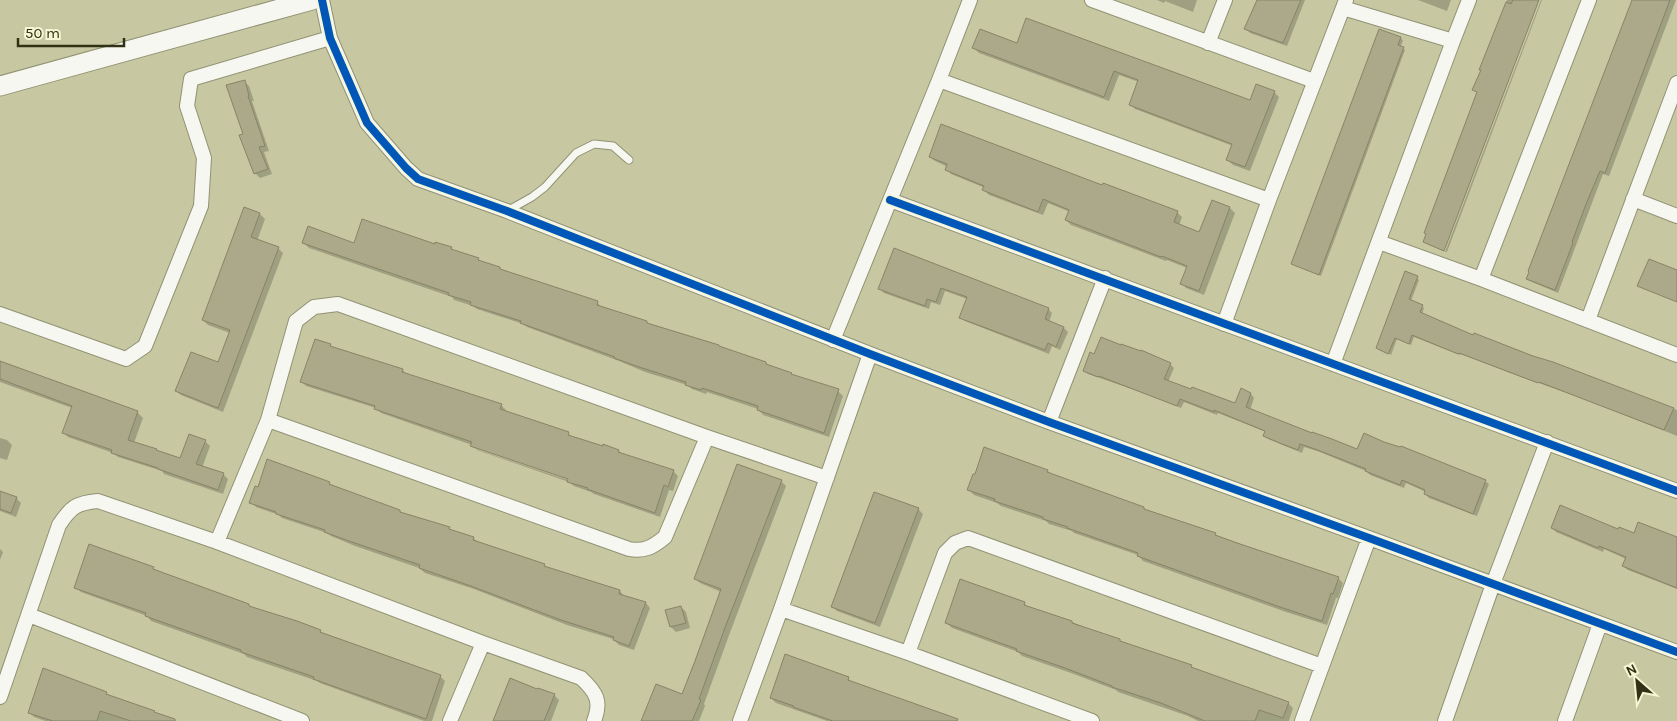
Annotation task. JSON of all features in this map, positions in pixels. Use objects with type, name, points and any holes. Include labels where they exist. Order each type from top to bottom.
[{"type":"street","points":[[0,86],[312,0]]},
{"type":"street","points":[[322,0],[330,38],[367,123],[418,179],[507,211],[833,340],[1049,422],[1677,652]]},
{"type":"street","points":[[833,340],[970,0]]},
{"type":"street","points":[[1208,43],[1225,0]]},
{"type":"street","points":[[1333,364],[1469,0]]},
{"type":"street","points":[[1481,279],[1589,0]]},
{"type":"street","points":[[1101,2],[1314,81]]},
{"type":"street","points":[[1224,324],[1269,200],[1345,4],[1453,40]]},
{"type":"street","points":[[0,314],[126,360],[145,346],[201,206],[204,158],[187,106],[191,79],[330,38]]},
{"type":"street","points":[[939,80],[1269,200]]},
{"type":"street","points":[[1588,320],[1676,91]]},
{"type":"street","points":[[890,200],[1677,491]]},
{"type":"street","points":[[1633,200],[1677,216]]},
{"type":"street","points":[[1378,242],[1481,279],[1677,355]]},
{"type":"street","points":[[1049,422],[1105,278]]},
{"type":"street","points":[[217,542],[268,420],[296,321],[314,306],[338,304],[707,437],[827,478]]},
{"type":"street","points":[[740,721],[870,354]]},
{"type":"street","points":[[268,420],[639,551],[654,546],[665,537],[707,437]]},
{"type":"street","points":[[1445,721],[1492,584],[1547,442]]},
{"type":"street","points":[[0,697],[59,525],[67,512],[81,503],[98,501],[217,542],[482,643],[581,678],[590,686],[598,698],[598,710],[594,721]]},
{"type":"street","points":[[908,653],[945,554],[955,542],[968,538],[1322,666]]},
{"type":"street","points":[[1302,721],[1369,538]]},
{"type":"street","points":[[781,609],[908,653],[1092,721]]},
{"type":"street","points":[[29,615],[302,721]]},
{"type":"street","points":[[1565,721],[1600,624]]},
{"type":"street","points":[[450,721],[482,643]]},
{"type":"lane","points":[[507,211],[532,197],[545,187],[576,153],[594,144],[614,146],[629,160]]},
{"type":"building","points":[[1257,0],[1301,0],[1283,43],[1244,29]]},
{"type":"building","points":[[1513,0],[1539,0],[1444,251],[1423,242],[1426,234],[1424,233],[1477,92],[1472,90],[1481,70],[1479,70],[1506,2],[1511,4]]},
{"type":"building","points":[[1632,0],[1670,0],[1605,173],[1600,171],[1555,290],[1526,279],[1528,271]]},
{"type":"building","points":[[1026,18],[1250,100],[1256,84],[1275,91],[1245,167],[1226,160],[1232,144],[1129,105],[1138,80],[1114,71],[1104,97],[972,48],[980,29],[1017,43]]},
{"type":"building","points":[[1379,29],[1401,37],[1398,45],[1404,47],[1319,275],[1291,264]]},
{"type":"building","points":[[245,80],[248,96],[265,146],[259,147],[268,169],[254,174],[239,135],[243,134],[226,85]]},
{"type":"building","points":[[941,124],[1102,185],[1103,183],[1178,211],[1174,222],[1199,232],[1212,200],[1230,207],[1199,291],[1180,284],[1187,266],[1065,220],[1069,210],[1043,199],[1038,212],[982,190],[984,186],[945,170],[947,164],[929,157]]},
{"type":"building","points":[[244,207],[260,213],[251,237],[279,247],[218,408],[175,391],[191,352],[218,362],[230,330],[202,320]]},
{"type":"building","points":[[362,219],[435,244],[435,242],[452,247],[451,249],[479,258],[478,260],[500,267],[500,269],[598,301],[597,305],[647,321],[647,323],[719,345],[766,362],[766,364],[791,374],[839,389],[824,433],[757,410],[758,406],[702,388],[701,390],[685,385],[686,382],[614,358],[520,323],[521,321],[470,305],[471,302],[448,295],[449,293],[302,243],[308,226],[354,243]]},
{"type":"building","points":[[894,248],[1049,308],[1045,319],[1064,327],[1056,347],[1048,343],[1045,350],[959,318],[967,297],[941,288],[936,302],[927,299],[925,306],[878,289]]},
{"type":"building","points":[[1649,259],[1677,270],[1677,302],[1637,286]]},
{"type":"building","points":[[1405,271],[1418,276],[1409,299],[1423,305],[1420,312],[1473,335],[1474,333],[1674,408],[1664,430],[1539,382],[1458,354],[1412,335],[1409,344],[1395,338],[1388,354],[1376,348]]},
{"type":"building","points":[[1101,337],[1141,350],[1171,363],[1164,379],[1235,403],[1241,388],[1251,393],[1246,407],[1312,433],[1357,449],[1364,433],[1486,480],[1473,514],[1424,494],[1425,490],[1402,480],[1400,485],[1315,449],[1300,444],[1298,450],[1282,444],[1263,436],[1265,431],[1214,410],[1214,412],[1180,399],[1177,406],[1083,371],[1090,352],[1094,354]]},
{"type":"building","points":[[315,339],[331,344],[330,346],[403,369],[402,372],[502,404],[500,409],[569,432],[568,435],[603,446],[603,444],[619,450],[618,452],[674,470],[668,487],[664,485],[655,513],[567,482],[568,479],[470,446],[472,442],[374,409],[375,406],[300,382]]},
{"type":"building","points":[[0,361],[138,411],[128,440],[180,458],[189,434],[206,440],[196,464],[224,473],[218,490],[111,453],[112,450],[62,433],[72,406],[0,379]]},
{"type":"building","points":[[984,447],[1144,507],[1144,509],[1216,533],[1215,535],[1339,577],[1333,594],[1331,593],[1322,621],[1137,556],[1138,553],[967,490],[973,474],[975,474]]},
{"type":"building","points":[[267,459],[330,482],[329,484],[400,510],[400,512],[450,527],[449,529],[474,537],[473,540],[545,564],[544,566],[620,590],[619,594],[646,602],[629,646],[613,640],[614,637],[561,620],[419,568],[420,565],[324,532],[325,530],[249,503],[255,486],[258,487]]},
{"type":"building","points":[[737,464],[782,480],[726,625],[699,699],[701,700],[692,721],[641,721],[656,684],[682,694],[695,661],[721,589],[694,579]]},
{"type":"building","points":[[0,491],[17,497],[11,513],[0,509]]},
{"type":"building","points":[[874,492],[919,508],[875,623],[831,607]]},
{"type":"building","points":[[1560,505],[1618,529],[1619,527],[1634,533],[1638,522],[1677,537],[1677,588],[1622,566],[1626,557],[1599,546],[1598,548],[1551,528]]},
{"type":"building","points":[[89,544],[154,567],[153,569],[249,604],[249,606],[297,621],[321,630],[320,632],[441,675],[426,719],[313,679],[314,677],[145,616],[146,613],[74,588]]},
{"type":"building","points":[[960,579],[1025,602],[1024,605],[1120,639],[1120,641],[1192,665],[1191,667],[1289,702],[1283,718],[1259,710],[1255,721],[1205,721],[945,623]]},
{"type":"building","points":[[681,606],[686,623],[670,627],[665,610]]},
{"type":"building","points":[[785,654],[849,677],[848,680],[958,719],[957,721],[833,721],[793,707],[770,698]]},
{"type":"building","points":[[43,668],[107,692],[106,694],[175,719],[175,721],[131,721],[100,711],[97,721],[53,721],[28,713]]},
{"type":"building","points":[[510,678],[555,694],[544,721],[493,721]]},
{"type":"cycle path","points":[[322,0],[330,38],[367,123],[418,179],[507,211],[870,354],[1049,422],[1677,652]]},
{"type":"cycle path","points":[[890,200],[1677,491]]}]
